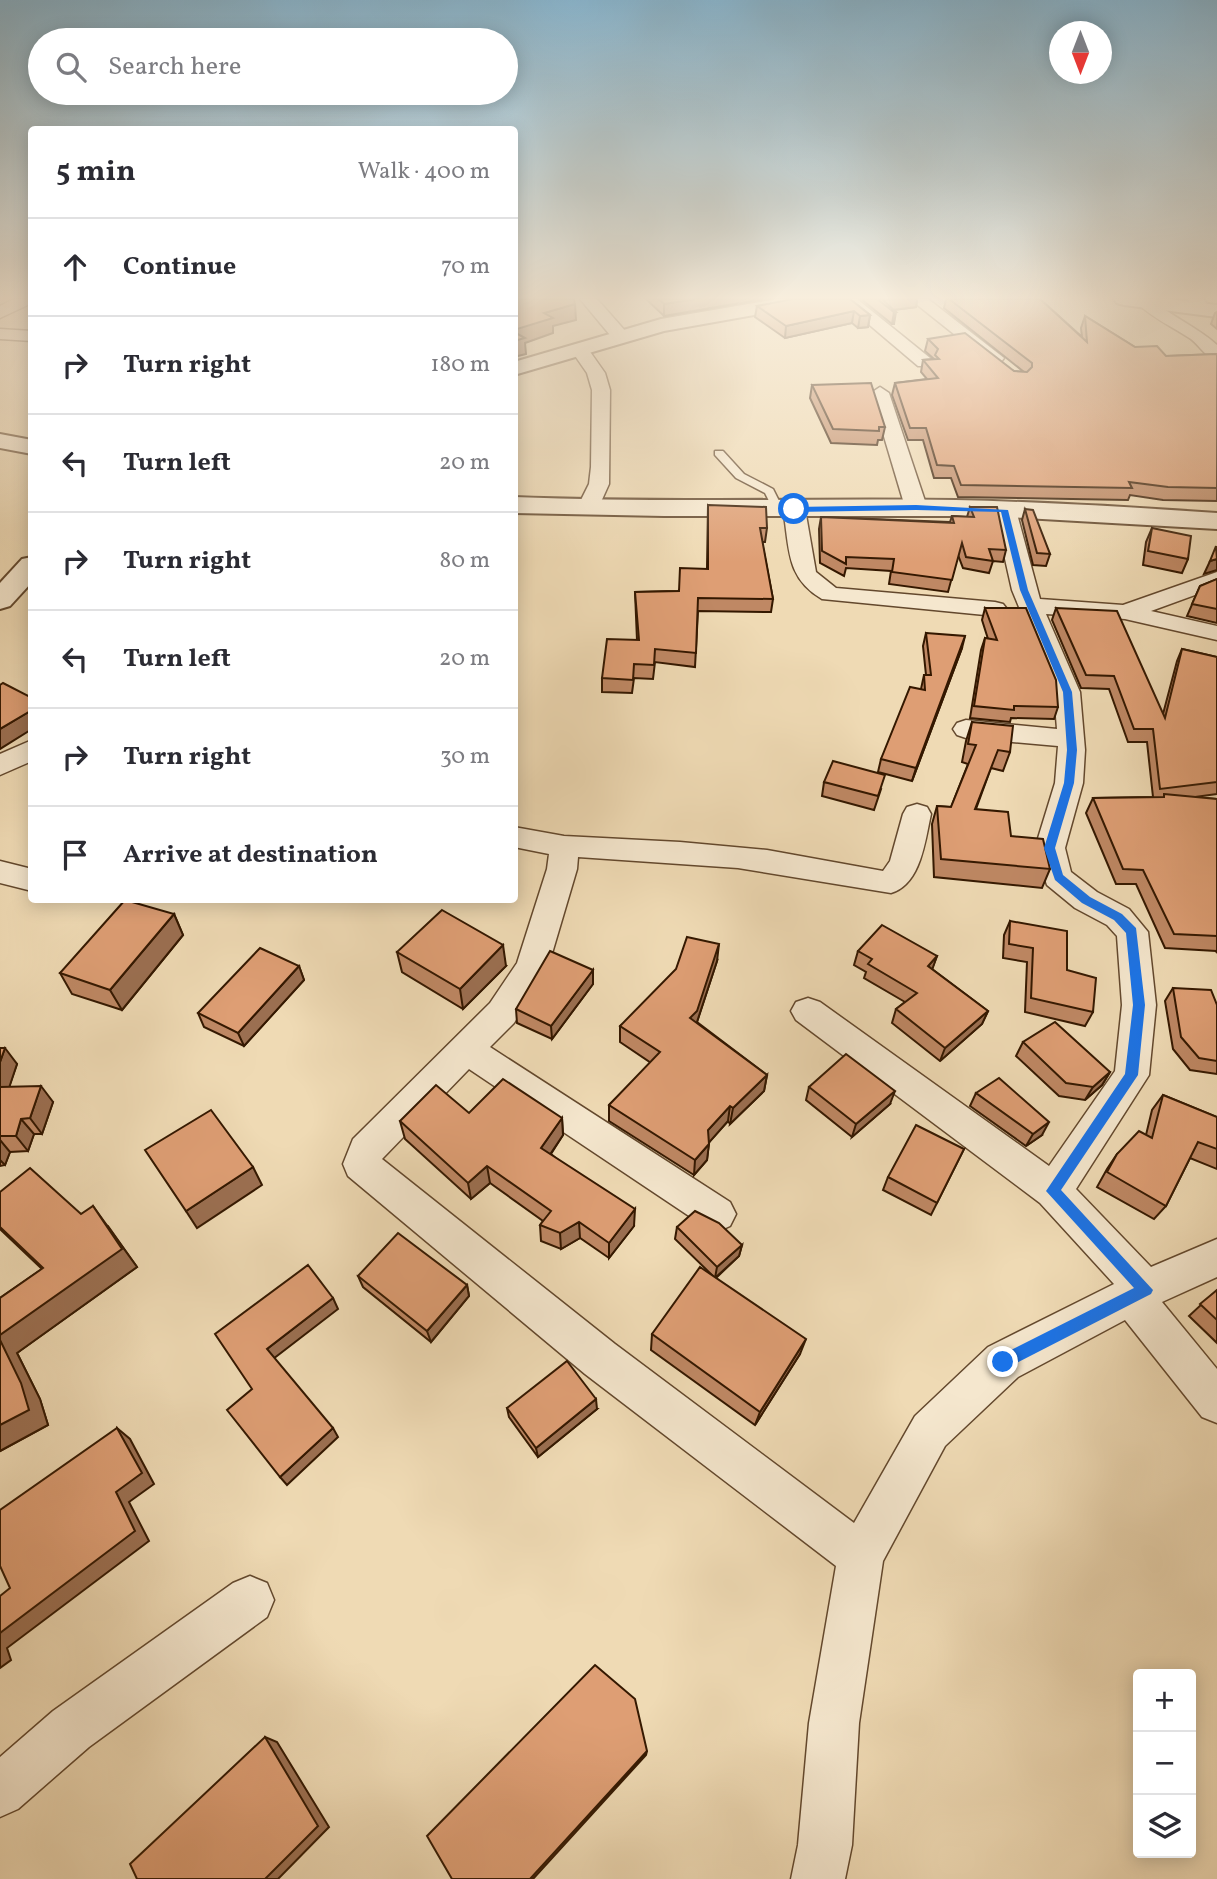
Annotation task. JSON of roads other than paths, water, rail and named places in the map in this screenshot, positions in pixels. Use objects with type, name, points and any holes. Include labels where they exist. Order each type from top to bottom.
[{"type":"street","points":[[588,508],[598,484],[601,467],[600,387]]},
{"type":"street","points":[[880,393],[916,508]]},
{"type":"street","points":[[518,505],[588,508],[1054,510],[1217,521]]},
{"type":"street","points":[[786,509],[805,573],[815,585],[830,594],[995,609]]},
{"type":"street","points":[[1004,510],[1024,590],[1067,692],[1071,739],[1069,783],[1050,848],[1058,877],[1086,900],[1118,917],[1132,932],[1139,1005],[1132,1075],[1053,1191]]},
{"type":"street","points":[[0,600],[28,569]]},
{"type":"street","points":[[1125,612],[1217,579]]},
{"type":"street","points":[[1032,606],[1125,612],[1217,633]]},
{"type":"street","points":[[966,729],[1071,739]]},
{"type":"street","points":[[0,766],[28,751]]},
{"type":"street","points":[[518,838],[564,846],[633,849],[783,864],[872,882],[891,882],[904,864],[917,814]]},
{"type":"street","points":[[564,846],[562,869],[532,967],[502,1013],[366,1150],[361,1164],[600,1359],[861,1556]]},
{"type":"street","points":[[0,872],[28,879]]},
{"type":"street","points":[[807,1011],[1053,1191],[1138,1293],[1217,1402]]},
{"type":"street","points":[[465,1048],[718,1214]]},
{"type":"street","points":[[818,1879],[825,1845],[834,1723],[861,1556],[930,1432],[1003,1362],[1138,1293],[1217,1258]]},
{"type":"street","points":[[0,1790],[71,1729],[250,1600]]},
{"type":"lane","points":[[719,453],[740,476],[769,491],[786,509]]}]
